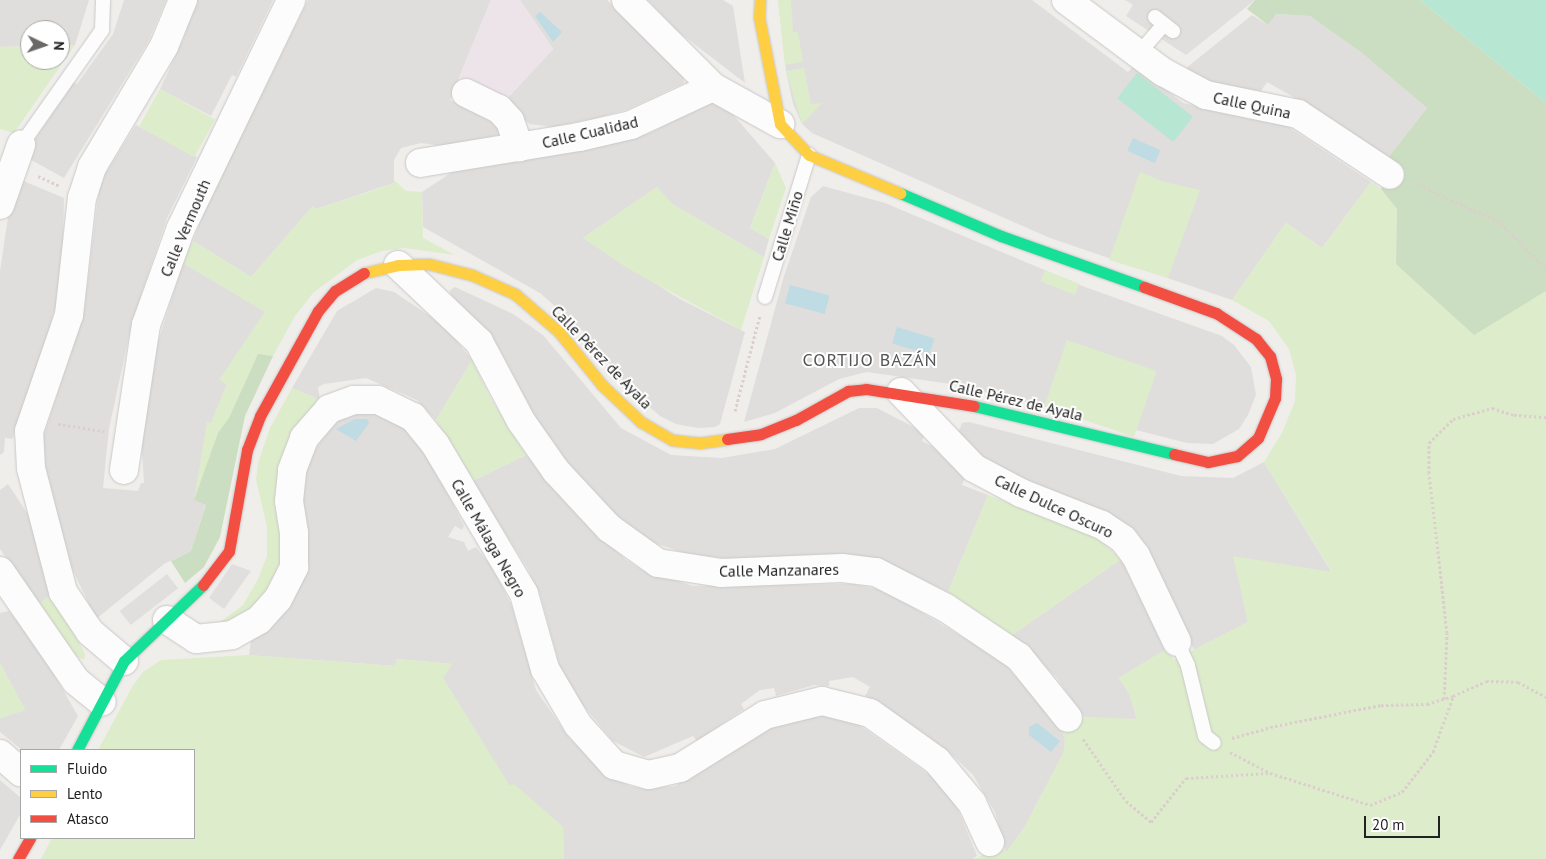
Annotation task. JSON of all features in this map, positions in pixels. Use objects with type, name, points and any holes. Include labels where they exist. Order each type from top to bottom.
[{"type":"street","points":[[124,661],[90,632],[62,592],[31,468],[29,431],[69,315],[82,198],[92,167],[164,46],[183,0]]},
{"type":"street","name":"Calle Vermouth","points":[[124,470],[146,325],[181,228],[291,0]]},
{"type":"street","points":[[626,0],[713,87],[780,124],[809,155]]},
{"type":"street","points":[[760,0],[759,17],[780,124]]},
{"type":"street","name":"Calle Quina","points":[[1068,0],[1163,72],[1206,95],[1298,114],[1390,175]]},
{"type":"street","name":"Calle Cualidad","points":[[420,163],[519,147],[631,125],[713,87]]},
{"type":"street","name":"Calle Cualidad","points":[[466,93],[499,109],[510,121],[519,147]]},
{"type":"street","points":[[0,205],[17,154]]},
{"type":"street","name":"Calle Pérez de Ayala","points":[[78,749],[124,661],[203,584],[229,551],[238,514],[247,450],[264,408],[318,311],[335,291],[366,272],[398,265],[429,264],[463,273],[514,294],[559,332],[602,385],[641,422],[672,440],[700,443],[761,434],[796,420],[848,391],[866,389],[901,392],[956,402],[1208,462],[1238,456],[1258,438],[1275,398],[1276,379],[1270,356],[1256,338],[1216,313],[1000,236],[809,155]]},
{"type":"street","name":"Calle Manzanares","points":[[398,265],[479,342],[521,421],[556,471],[609,528],[658,563],[721,573],[842,568],[876,572],[946,608],[1019,658],[1068,718]]},
{"type":"street","name":"Calle Dulce Oscuro","points":[[901,392],[974,468],[1021,493],[1102,525],[1123,539],[1136,556],[1176,642]]},
{"type":"street","name":"Calle Málaga Negro","points":[[167,620],[196,639],[232,636],[259,620],[278,599],[294,567],[294,533],[289,501],[292,470],[304,438],[329,409],[354,400],[378,400],[413,416],[435,444],[524,594],[545,669],[578,725],[614,764],[649,775],[680,768],[765,715],[822,701],[870,713],[937,761],[972,803],[990,842]]},
{"type":"street","points":[[0,571],[76,681],[102,702]]},
{"type":"street","points":[[0,754],[20,771]]},
{"type":"street","points":[[18,859],[29,839]]},
{"type":"lane","points":[[17,154],[102,30],[103,0]]},
{"type":"lane","points":[[1139,53],[1164,24]]},
{"type":"lane","name":"Calle Miño","points":[[765,297],[809,155]]},
{"type":"lane","points":[[1176,642],[1188,666],[1205,736],[1214,743]]},
{"type":"path","points":[[17,154],[82,198]]},
{"type":"path","points":[[1390,175],[1412,182],[1501,223],[1546,268]]},
{"type":"path","points":[[737,403],[759,318]]},
{"type":"path","points":[[1444,699],[1447,633],[1429,473],[1429,443],[1453,419],[1492,408],[1514,415],[1546,418]]},
{"type":"path","points":[[63,425],[95,430]]},
{"type":"path","points":[[1214,743],[1332,714],[1444,699],[1486,681],[1518,682],[1546,697]]},
{"type":"path","points":[[1214,743],[1270,773],[1370,804],[1402,792],[1433,752],[1453,696]]},
{"type":"path","points":[[1068,718],[1100,760],[1126,801],[1151,822],[1186,778],[1270,773]]},
{"type":"shaded area","points":[[0,0],[89,0],[75,45],[70,45],[70,20],[20,20],[20,46],[0,47]]},
{"type":"shaded area","points":[[124,0],[166,0],[148,42],[64,178],[24,156],[72,82],[77,84],[113,34]]},
{"type":"shaded area","points":[[196,0],[273,0],[236,77],[232,75],[211,116],[160,89],[183,40]]},
{"type":"shaded area","points":[[308,0],[491,0],[450,100],[492,122],[499,129],[499,135],[442,146],[421,143],[401,148],[394,160],[394,183],[316,209],[313,206],[251,277],[193,241],[206,207]]},
{"type":"shaded area","points":[[491,0],[520,0],[553,49],[506,100],[459,77]]},
{"type":"shaded area","points":[[520,0],[607,0],[683,76],[684,83],[628,109],[600,117],[553,127],[530,124],[515,113],[506,100],[553,49]]},
{"type":"shaded area","points":[[648,0],[723,0],[733,6],[745,83],[676,30]]},
{"type":"shaded area","points":[[778,0],[1032,0],[1128,72],[1134,65],[1183,103],[1287,126],[1371,182],[1322,248],[1286,223],[1232,300],[1050,238],[812,133],[802,124],[793,104],[786,71]]},
{"type":"shaded area","points":[[1125,0],[1255,0],[1186,55],[1126,16],[1133,5]]},
{"type":"shaded area","points":[[1275,14],[1310,16],[1362,53],[1427,108],[1387,159],[1320,112],[1267,82],[1261,91],[1211,83],[1185,69],[1252,15],[1268,25]]},
{"type":"shaded area","points":[[712,102],[723,103],[775,163],[750,228],[769,239],[764,257],[672,204],[657,187],[583,238],[680,299],[745,332],[720,424],[715,427],[698,428],[676,424],[660,416],[621,383],[622,379],[584,332],[540,293],[423,227],[422,192],[452,172],[587,150],[650,133]]},
{"type":"shaded area","points":[[136,125],[197,157],[167,218],[132,322],[109,429],[103,488],[138,491],[141,483],[144,483],[141,436],[149,389],[158,342],[183,263],[266,312],[220,380],[227,384],[211,424],[207,422],[206,504],[191,551],[164,564],[96,619],[69,562],[45,469],[43,438],[84,312],[100,182]]},
{"type":"shaded area","points":[[14,177],[64,198],[62,281],[36,380],[12,439],[5,438],[4,452],[0,455],[0,271]]},
{"type":"shaded area","points":[[823,186],[885,203],[1085,287],[1222,336],[1234,345],[1251,367],[1256,395],[1248,415],[1239,429],[1213,444],[1187,443],[1136,430],[1141,414],[1067,340],[1046,407],[951,384],[867,372],[839,379],[775,413],[744,422],[784,276],[811,197]]},
{"type":"shaded area","points":[[455,287],[513,314],[543,335],[621,428],[671,455],[722,458],[775,449],[859,408],[877,408],[925,433],[922,441],[932,446],[965,478],[962,485],[988,495],[948,592],[895,567],[722,558],[685,553],[642,539],[573,475],[536,419],[500,350],[485,329],[451,295],[450,290]]},
{"type":"shaded area","points":[[376,288],[394,292],[430,316],[451,334],[472,360],[436,420],[417,400],[366,378],[324,384],[318,387],[320,400],[292,388],[337,311]]},
{"type":"shaded area","points":[[357,413],[378,414],[411,431],[429,456],[464,526],[462,530],[455,526],[448,537],[464,542],[468,551],[476,547],[494,570],[512,607],[536,690],[569,738],[607,774],[629,786],[644,789],[675,786],[763,730],[810,714],[824,715],[856,723],[931,776],[947,792],[959,812],[977,856],[973,859],[564,859],[563,827],[514,785],[510,787],[442,677],[452,664],[397,659],[395,666],[249,655],[251,640],[265,631],[302,583],[308,529],[302,493],[309,460],[329,428],[344,417]]},
{"type":"shaded area","points":[[969,422],[1181,476],[1233,478],[1264,462],[1332,573],[1234,557],[1248,622],[1194,650],[1148,548],[1137,533],[1099,512],[1076,505],[989,464],[958,433],[962,423]]},
{"type":"shaded area","points":[[526,455],[576,512],[626,560],[640,569],[693,586],[853,584],[877,589],[901,600],[1002,661],[1055,720],[1065,738],[1064,752],[1024,828],[1006,853],[995,812],[973,775],[950,753],[880,703],[865,696],[870,687],[853,677],[829,681],[829,686],[814,685],[776,696],[774,688],[760,690],[741,704],[744,709],[697,741],[693,736],[644,757],[613,741],[577,698],[560,667],[540,594],[528,569],[472,481]]},
{"type":"shaded area","points":[[8,484],[29,516],[50,595],[38,605],[0,549],[0,490]]},
{"type":"shaded area","points":[[1121,559],[1165,650],[1119,678],[1130,695],[1137,720],[1084,717],[1056,677],[1012,635]]},
{"type":"shaded area","points":[[232,564],[251,571],[224,609],[209,598]]},
{"type":"shaded area","points":[[167,574],[178,588],[131,625],[120,611]]},
{"type":"shaded area","points":[[9,611],[38,647],[78,716],[60,749],[21,749],[0,732],[0,718],[25,710],[0,663],[0,613]]},
{"type":"shaded area","points":[[0,780],[20,797],[20,815],[0,850]]},
{"type":"green space","points":[[778,0],[791,0],[793,32],[798,32],[803,62],[785,65]]},
{"type":"green space","points":[[1255,0],[1420,0],[1546,103],[1546,291],[1474,335],[1396,264],[1397,209],[1381,189],[1394,166],[1387,159],[1427,108],[1362,53],[1310,16],[1276,14],[1268,25],[1247,9]]},
{"type":"green space","points":[[1420,0],[1546,0],[1546,103]]},
{"type":"green space","points":[[70,45],[75,45],[70,52]]},
{"type":"green space","points":[[20,46],[20,70],[58,70],[14,133],[0,129],[0,47]]},
{"type":"green space","points":[[804,68],[811,104],[822,103],[802,124],[786,71]]},
{"type":"green space","points":[[1137,73],[1193,117],[1173,142],[1117,98]]},
{"type":"green space","points":[[160,89],[215,120],[194,157],[139,127]]},
{"type":"green space","points":[[775,163],[786,188],[769,239],[750,228]]},
{"type":"green space","points":[[1140,172],[1162,181],[1200,190],[1168,278],[1109,260]]},
{"type":"green space","points":[[394,180],[406,191],[422,192],[423,238],[455,255],[404,248],[382,251],[357,260],[313,293],[295,316],[241,414],[206,504],[194,500],[207,422],[211,423],[227,384],[219,380],[265,312],[183,263],[193,241],[251,277],[313,206],[316,209],[394,183]]},
{"type":"green space","points":[[1371,182],[1381,189],[1397,209],[1396,264],[1532,300],[1546,291],[1546,859],[974,859],[1003,846],[1006,853],[1024,828],[1064,752],[1065,738],[1060,730],[1084,717],[1137,719],[1130,695],[1119,678],[1168,648],[1174,660],[1248,622],[1233,556],[1332,572],[1264,462],[1282,433],[1295,401],[1296,375],[1289,349],[1269,321],[1232,300],[1286,223],[1322,248]]},
{"type":"green space","points":[[657,187],[672,204],[764,257],[741,330],[627,268],[583,238]]},
{"type":"green space","points":[[1045,270],[1079,284],[1075,295],[1041,281]]},
{"type":"green space","points":[[1067,340],[1157,371],[1134,437],[1044,406]]},
{"type":"green space","points":[[258,354],[273,356],[245,416],[220,537],[204,567],[185,583],[171,561],[191,551],[206,505],[194,500],[218,433],[229,418]]},
{"type":"green space","points":[[472,360],[492,401],[526,455],[472,481],[436,420]]},
{"type":"green space","points":[[292,388],[320,400],[296,427],[280,465],[283,550],[281,568],[265,595],[254,605],[227,625],[216,625],[243,605],[258,579],[267,556],[267,527],[256,480],[258,463],[270,428]]},
{"type":"green space","points":[[988,495],[1098,538],[1121,559],[1012,635],[948,592]]},
{"type":"green space","points":[[50,595],[79,642],[85,654],[84,660],[73,654],[38,605]]},
{"type":"green space","points":[[249,655],[395,666],[397,659],[452,664],[443,678],[510,786],[514,784],[563,827],[564,859],[41,859],[51,839],[195,839],[195,749],[99,749],[132,687],[143,672],[161,660]]},
{"type":"green space","points":[[0,663],[25,710],[0,718]]},
{"type":"water","points":[[540,12],[562,32],[553,42],[535,16]]},
{"type":"water","points":[[1133,138],[1160,150],[1155,163],[1127,151]]},
{"type":"water","points":[[790,285],[830,296],[825,314],[785,303]]},
{"type":"water","points":[[897,327],[934,338],[929,355],[892,343]]},
{"type":"water","points":[[355,419],[367,419],[369,423],[356,441],[336,429]]},
{"type":"water","points":[[1037,723],[1060,741],[1051,752],[1029,735],[1029,727]]},
{"type":"traffic: fast","points":[[900,193],[1001,236],[1144,287]]},
{"type":"traffic: fast","points":[[974,406],[1174,454]]},
{"type":"traffic: fast","points":[[78,749],[124,661],[203,585]]},
{"type":"traffic: slow","points":[[760,0],[759,17],[780,124],[809,155],[900,193]]},
{"type":"traffic: slow","points":[[364,273],[398,265],[429,264],[472,275],[515,294],[559,332],[602,385],[641,422],[672,440],[700,443],[727,439]]},
{"type":"traffic: jam","points":[[203,585],[229,551],[247,450],[260,416],[318,311],[335,291],[364,273]]},
{"type":"traffic: jam","points":[[1144,287],[1216,313],[1256,339],[1270,356],[1276,379],[1275,398],[1258,438],[1237,456],[1208,462],[1174,454]]},
{"type":"traffic: jam","points":[[727,439],[761,434],[796,420],[848,391],[866,389],[974,406]]},
{"type":"traffic: jam","points":[[18,859],[29,839]]},
{"type":"district","name":"CORTIJO BAZÁN","points":[[870,360]]}]
